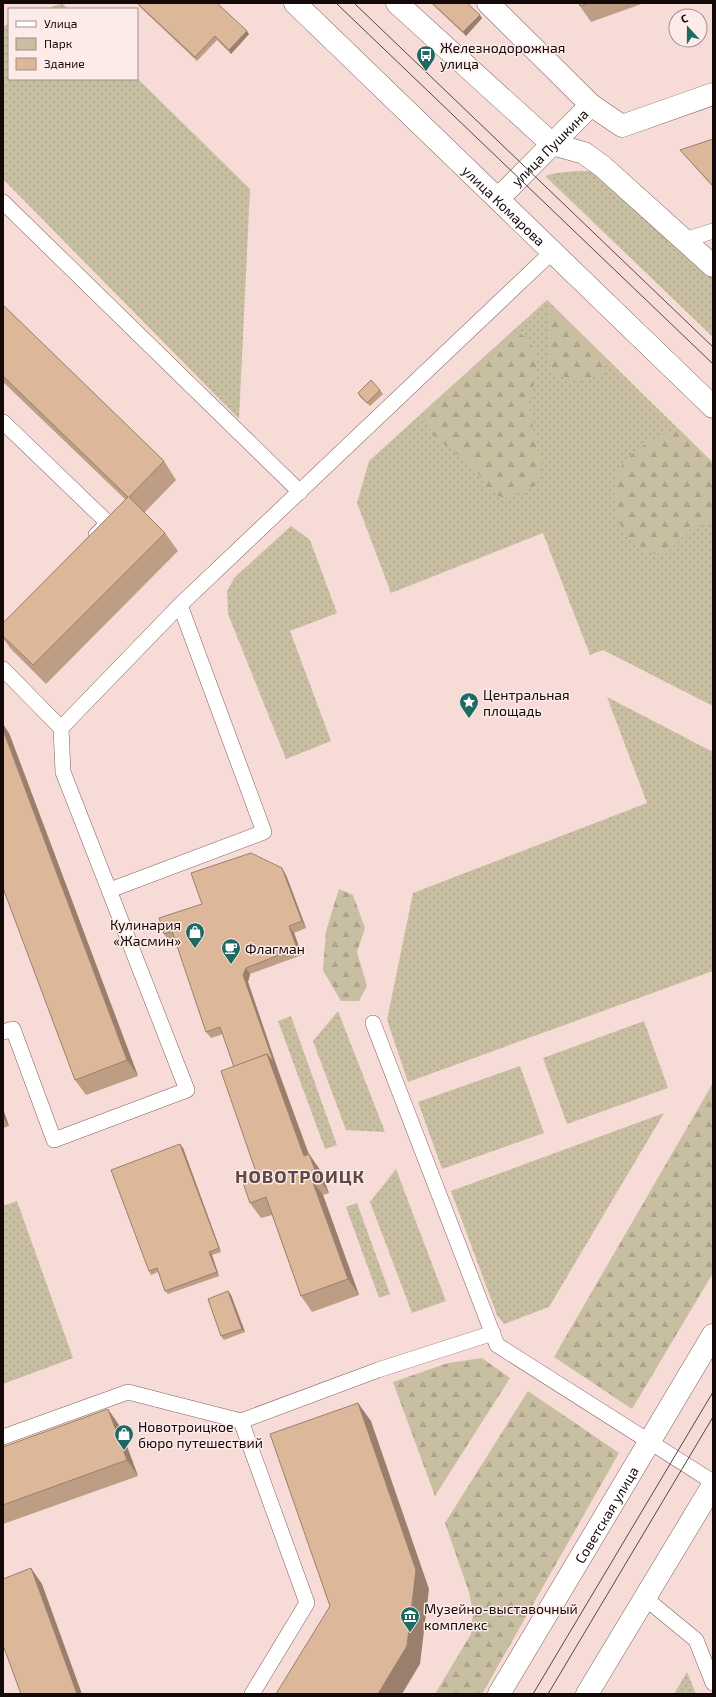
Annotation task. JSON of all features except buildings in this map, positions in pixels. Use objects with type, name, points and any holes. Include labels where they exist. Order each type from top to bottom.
[{"type":"main road","name":"улица Комарова","points":[[295,3],[713,407]]},
{"type":"main road","points":[[397,3],[552,144],[584,153],[602,166],[713,266]]},
{"type":"main road","points":[[488,3],[591,105]]},
{"type":"main road","name":"улица Пушкина","points":[[498,199],[591,105],[622,126],[713,94]]},
{"type":"main road","name":"Советская улица","points":[[499,1694],[713,1335]]},
{"type":"main road","points":[[587,1694],[713,1483]]},
{"type":"lane","points":[[3,202],[300,492]]},
{"type":"lane","points":[[685,240],[713,231]]},
{"type":"lane","points":[[61,728],[180,605],[552,252]]},
{"type":"lane","points":[[3,422],[108,523],[86,545]]},
{"type":"lane","points":[[110,890],[264,832],[180,605]]},
{"type":"lane","points":[[3,669],[61,728],[63,772],[187,1090],[54,1140],[13,1028],[3,1032]]},
{"type":"lane","points":[[373,1023],[497,1345],[713,1483]]},
{"type":"lane","points":[[3,1438],[128,1392],[240,1421],[378,1370],[492,1333]]},
{"type":"lane","points":[[240,1421],[307,1603],[252,1694]]},
{"type":"lane","points":[[645,1598],[696,1640],[713,1683]]},
{"type":"green space","points":[[62,3],[67,8],[50,8]]},
{"type":"green space","points":[[8,24],[8,80],[138,79],[250,189],[239,419],[3,179],[3,26]]},
{"type":"green space","points":[[594,171],[713,278],[713,337],[545,176],[556,173]]},
{"type":"green space","points":[[547,300],[713,463],[713,706],[603,650],[590,655],[543,533],[391,593],[357,503],[369,461]]},
{"type":"green space","points":[[547,300],[607,359],[604,371],[584,380],[573,380],[552,372],[547,360]]},
{"type":"green space","points":[[513,331],[526,337],[535,350],[537,372],[529,402],[534,437],[542,461],[537,485],[504,499],[486,488],[475,468],[431,434],[423,412]]},
{"type":"green space","points":[[679,429],[713,463],[713,520],[689,531],[665,555],[649,552],[640,548],[624,535],[615,508],[614,491],[617,475],[621,467],[631,455],[650,442]]},
{"type":"green space","points":[[291,526],[310,540],[337,613],[290,631],[331,741],[286,759],[228,614],[227,591],[235,577]]},
{"type":"green space","points":[[607,697],[713,752],[713,971],[408,1082],[387,1020],[413,893],[647,803]]},
{"type":"green space","points":[[339,889],[353,895],[365,928],[357,952],[367,986],[359,1001],[341,1001],[323,970],[326,931]]},
{"type":"green space","points":[[338,1011],[385,1132],[346,1130],[313,1041]]},
{"type":"green space","points":[[291,1016],[337,1145],[325,1149],[278,1021]]},
{"type":"green space","points":[[644,1021],[668,1088],[567,1124],[543,1058]]},
{"type":"green space","points":[[520,1066],[544,1133],[442,1169],[418,1102]]},
{"type":"green space","points":[[713,1083],[713,1273],[632,1409],[554,1357]]},
{"type":"green space","points":[[664,1113],[549,1307],[504,1324],[497,1315],[451,1191]]},
{"type":"green space","points":[[396,1169],[446,1301],[412,1313],[370,1202]]},
{"type":"green space","points":[[17,1201],[73,1358],[3,1384],[3,1206]]},
{"type":"green space","points":[[357,1203],[390,1294],[379,1298],[346,1207]]},
{"type":"green space","points":[[482,1358],[510,1378],[435,1496],[393,1382],[448,1363]]},
{"type":"green space","points":[[528,1391],[619,1453],[482,1694],[435,1694],[471,1634],[473,1612],[469,1592],[445,1523]]},
{"type":"green space","points":[[687,1672],[696,1694],[674,1694]]},
{"type":"tram line","points":[[336,3],[713,364]]},
{"type":"tram line","points":[[354,3],[713,347]]},
{"type":"tram line","points":[[533,1694],[713,1392]]},
{"type":"tram line","points":[[548,1694],[713,1417]]},
{"type":"place","name":"Железнодорожная улица","points":[[426,72]]},
{"type":"place","name":"Центральная площадь","points":[[469,719]]},
{"type":"place","name":"Кулинария «Жасмин»","points":[[195,949]]},
{"type":"place","name":"Флагман","points":[[231,965]]},
{"type":"place","name":"Новотроицкое бюро путешествий","points":[[124,1451]]},
{"type":"place","name":"Музейно-выставочный комплекс","points":[[410,1633]]},
{"type":"district","name":"НОВОТРОИЦК","points":[[300,1176]]}]
